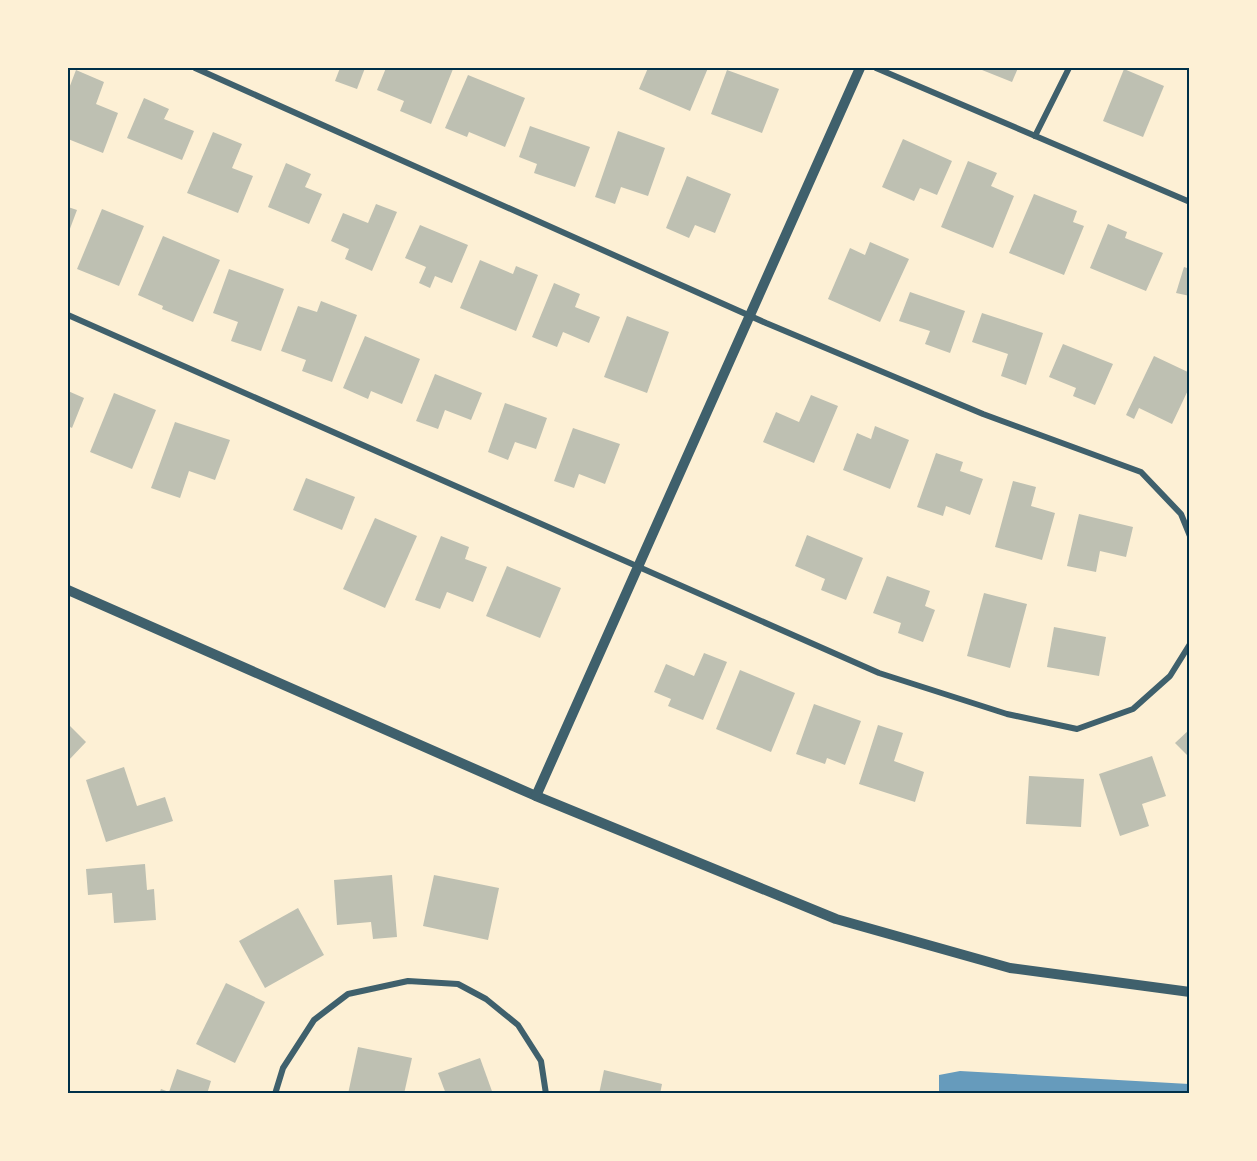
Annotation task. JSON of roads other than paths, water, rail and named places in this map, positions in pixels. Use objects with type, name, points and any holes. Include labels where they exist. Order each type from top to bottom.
[{"type":"street","points":[[195,68],[751,316],[983,414],[1141,472],[1181,514],[1190,536]]},
{"type":"street","points":[[537,796],[860,68]]},
{"type":"street","points":[[876,68],[1190,202]]},
{"type":"street","points":[[1035,136],[1069,68]]},
{"type":"street","points":[[68,315],[879,673],[1007,714],[1077,729],[1133,709],[1170,676],[1190,644]]},
{"type":"street","points":[[68,590],[537,796],[837,919],[1010,968],[1190,992]]},
{"type":"street","points":[[275,1094],[283,1068],[314,1020],[348,994],[408,981],[458,984],[486,999],[518,1025],[542,1061],[546,1094]]},
{"type":"water","points":[[960,1071],[1189,1084],[1189,1093],[939,1093],[939,1075]]}]
